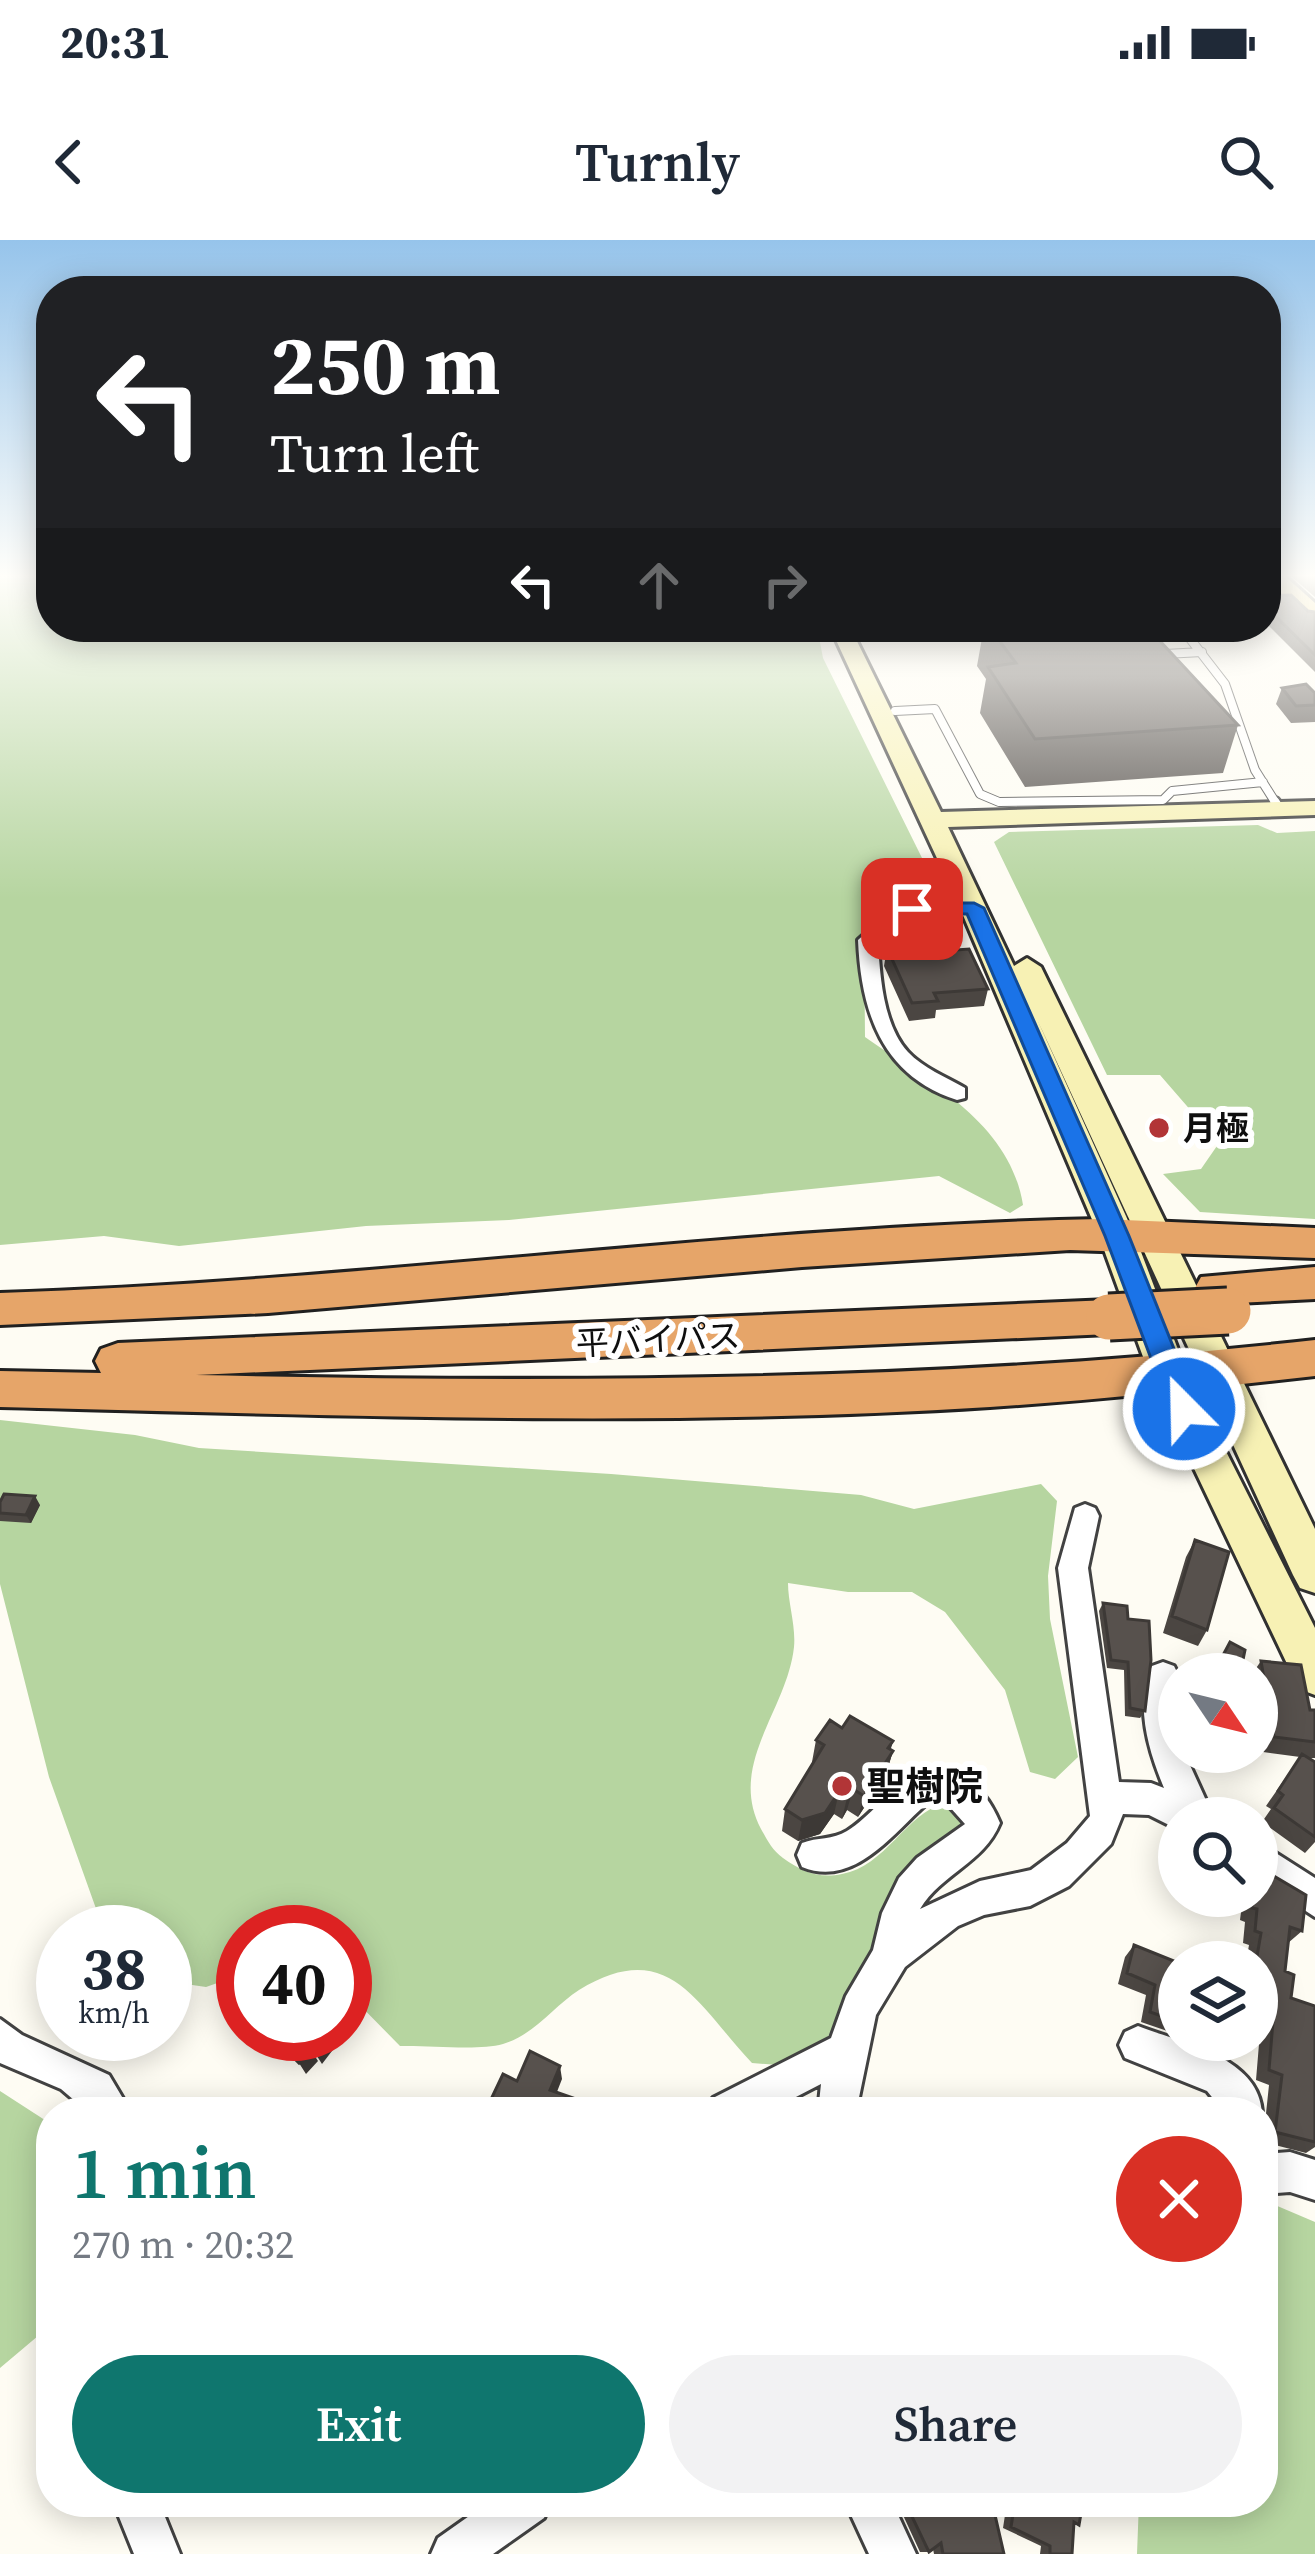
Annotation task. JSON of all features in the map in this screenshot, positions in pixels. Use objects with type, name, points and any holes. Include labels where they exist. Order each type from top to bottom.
[{"type":"highway","points":[[0,1309],[271,1297],[923,1243],[1138,1236],[1315,1243]]},
{"type":"highway","name":"平バイパス","points":[[0,1363],[318,1354],[1222,1299],[1315,1283]]},
{"type":"highway","name":"平バイパス","points":[[1222,1299],[1315,1306]]},
{"type":"highway","name":"平バイパス","points":[[0,1332],[1103,1305]]},
{"type":"highway","points":[[0,1389],[624,1402],[790,1400],[1169,1376],[1315,1358]]},
{"type":"street","points":[[871,684],[944,819],[974,908],[1138,1236],[1221,1370],[1315,1575]]},
{"type":"street","points":[[881,684],[1138,1236],[1169,1376],[1315,1675]]},
{"type":"street","points":[[944,819],[1315,808]]},
{"type":"street","points":[[957,1093],[904,1060],[892,1044],[868,970],[868,940],[904,909],[974,908]]},
{"type":"street","points":[[839,2097],[847,2050],[872,1980],[891,1953],[925,1924],[983,1898],[1020,1892],[1064,1868],[1089,1846],[1107,1820],[1073,1568],[1085,1516]]},
{"type":"street","points":[[814,1855],[830,1857],[862,1844],[925,1784],[950,1787],[974,1808],[983,1823],[979,1836],[918,1880],[901,1907],[891,1953]]},
{"type":"street","points":[[1107,1798],[1158,1801]]},
{"type":"street","points":[[1278,1873],[1315,1899]]},
{"type":"street","points":[[0,2038],[9,2048],[94,2089],[100,2097]]},
{"type":"street","points":[[1138,2045],[1220,2077],[1238,2097]]},
{"type":"street","points":[[756,2097],[847,2050]]},
{"type":"street","points":[[1278,2173],[1315,2180]]},
{"type":"street","points":[[142,2517],[157,2554]]},
{"type":"street","points":[[454,2554],[507,2517]]},
{"type":"street","points":[[875,2517],[893,2554]]},
{"type":"lane","points":[[1226,684],[1263,782],[1280,810]]},
{"type":"lane","points":[[1222,708],[1234,709]]},
{"type":"lane","points":[[895,711],[935,709],[980,794],[999,802],[1163,800],[1172,791],[1263,782]]},
{"type":"green space","points":[[0,684],[836,684],[923,860],[864,928],[865,1037],[939,1088],[984,1127],[1015,1176],[1023,1205],[1010,1213],[939,1176],[509,1220],[366,1226],[179,1246],[104,1236],[0,1245]]},
{"type":"green space","points":[[1258,825],[1277,833],[1315,831],[1315,1219],[1200,1212],[1163,1174],[1201,1169],[1219,1143],[1160,1075],[1107,1075],[994,842],[1009,832]]},
{"type":"green space","points":[[0,1420],[135,1435],[199,1448],[861,1495],[914,1509],[1041,1484],[1057,1501],[1048,1576],[1050,1619],[1078,1757],[1055,1779],[1030,1772],[1005,1690],[945,1612],[912,1592],[848,1592],[788,1583],[794,1647],[751,1782],[752,1805],[773,1848],[803,1870],[842,1874],[871,1861],[918,1818],[946,1802],[967,1824],[879,1945],[839,2024],[814,2052],[792,2066],[752,2063],[679,1984],[636,1970],[610,1975],[579,1990],[534,2027],[503,2044],[400,2046],[372,2017],[372,1905],[216,1905],[216,1983],[206,1987],[192,1985],[192,1905],[95,1905],[49,1777],[0,1584]]},
{"type":"green space","points":[[0,2091],[36,2114],[36,2338],[0,2368]]},
{"type":"green space","points":[[1278,2206],[1315,2222],[1315,2554],[1137,2554],[1138,2517],[1278,2517]]},
{"type":"building","points":[[999,684],[1200,684],[1238,725],[1035,739]]},
{"type":"building","points":[[1306,684],[1315,693],[1315,705],[1296,706],[1282,688]]},
{"type":"building","points":[[910,946],[914,953],[969,949],[988,989],[934,993],[938,1001],[912,1003],[887,948]]},
{"type":"building","points":[[4,1494],[35,1496],[26,1515],[0,1513]]},
{"type":"building","points":[[1195,1540],[1229,1552],[1207,1630],[1172,1616]]},
{"type":"building","points":[[1103,1603],[1127,1606],[1128,1619],[1149,1621],[1151,1660],[1145,1711],[1130,1708],[1128,1662],[1111,1660]]},
{"type":"building","points":[[1230,1642],[1245,1650],[1244,1653],[1224,1653]]},
{"type":"building","points":[[1278,1663],[1301,1665],[1310,1710],[1315,1710],[1315,1742],[1278,1737]]},
{"type":"building","name":"聖樹院","points":[[850,1716],[893,1741],[888,1748],[893,1751],[864,1796],[853,1789],[847,1798],[839,1792],[825,1813],[802,1820],[785,1809],[824,1745],[816,1740],[830,1720],[842,1728]]},
{"type":"building","points":[[1302,1754],[1315,1762],[1315,1837],[1278,1811],[1283,1795],[1278,1791]]},
{"type":"building","points":[[1278,1878],[1306,1895],[1302,1931],[1290,1927],[1285,1971],[1294,1975],[1291,1998],[1315,2006],[1315,2142],[1278,2133],[1282,2075],[1269,2070],[1270,2061],[1278,2061],[1278,1941],[1260,1941],[1261,1933],[1255,1931],[1256,1917],[1278,1917]]},
{"type":"building","points":[[1134,1945],[1158,1955],[1158,2015],[1150,2012],[1155,1985],[1127,1973]]},
{"type":"building","points":[[530,2051],[560,2066],[550,2090],[570,2097],[492,2097],[503,2074],[517,2081]]},
{"type":"building","points":[[912,2517],[995,2517],[1004,2554],[943,2554],[941,2543],[929,2552]]},
{"type":"building","points":[[1013,2517],[1080,2517],[1079,2525],[1074,2522],[1072,2554],[1050,2554],[1050,2546],[1011,2527]]},
{"type":"place","name":"月極","points":[[1159,1128]]},
{"type":"place","name":"聖樹院","points":[[842,1786]]},
{"type":"route","points":[[912,909],[974,908],[1117,1236],[1184,1409]]}]
